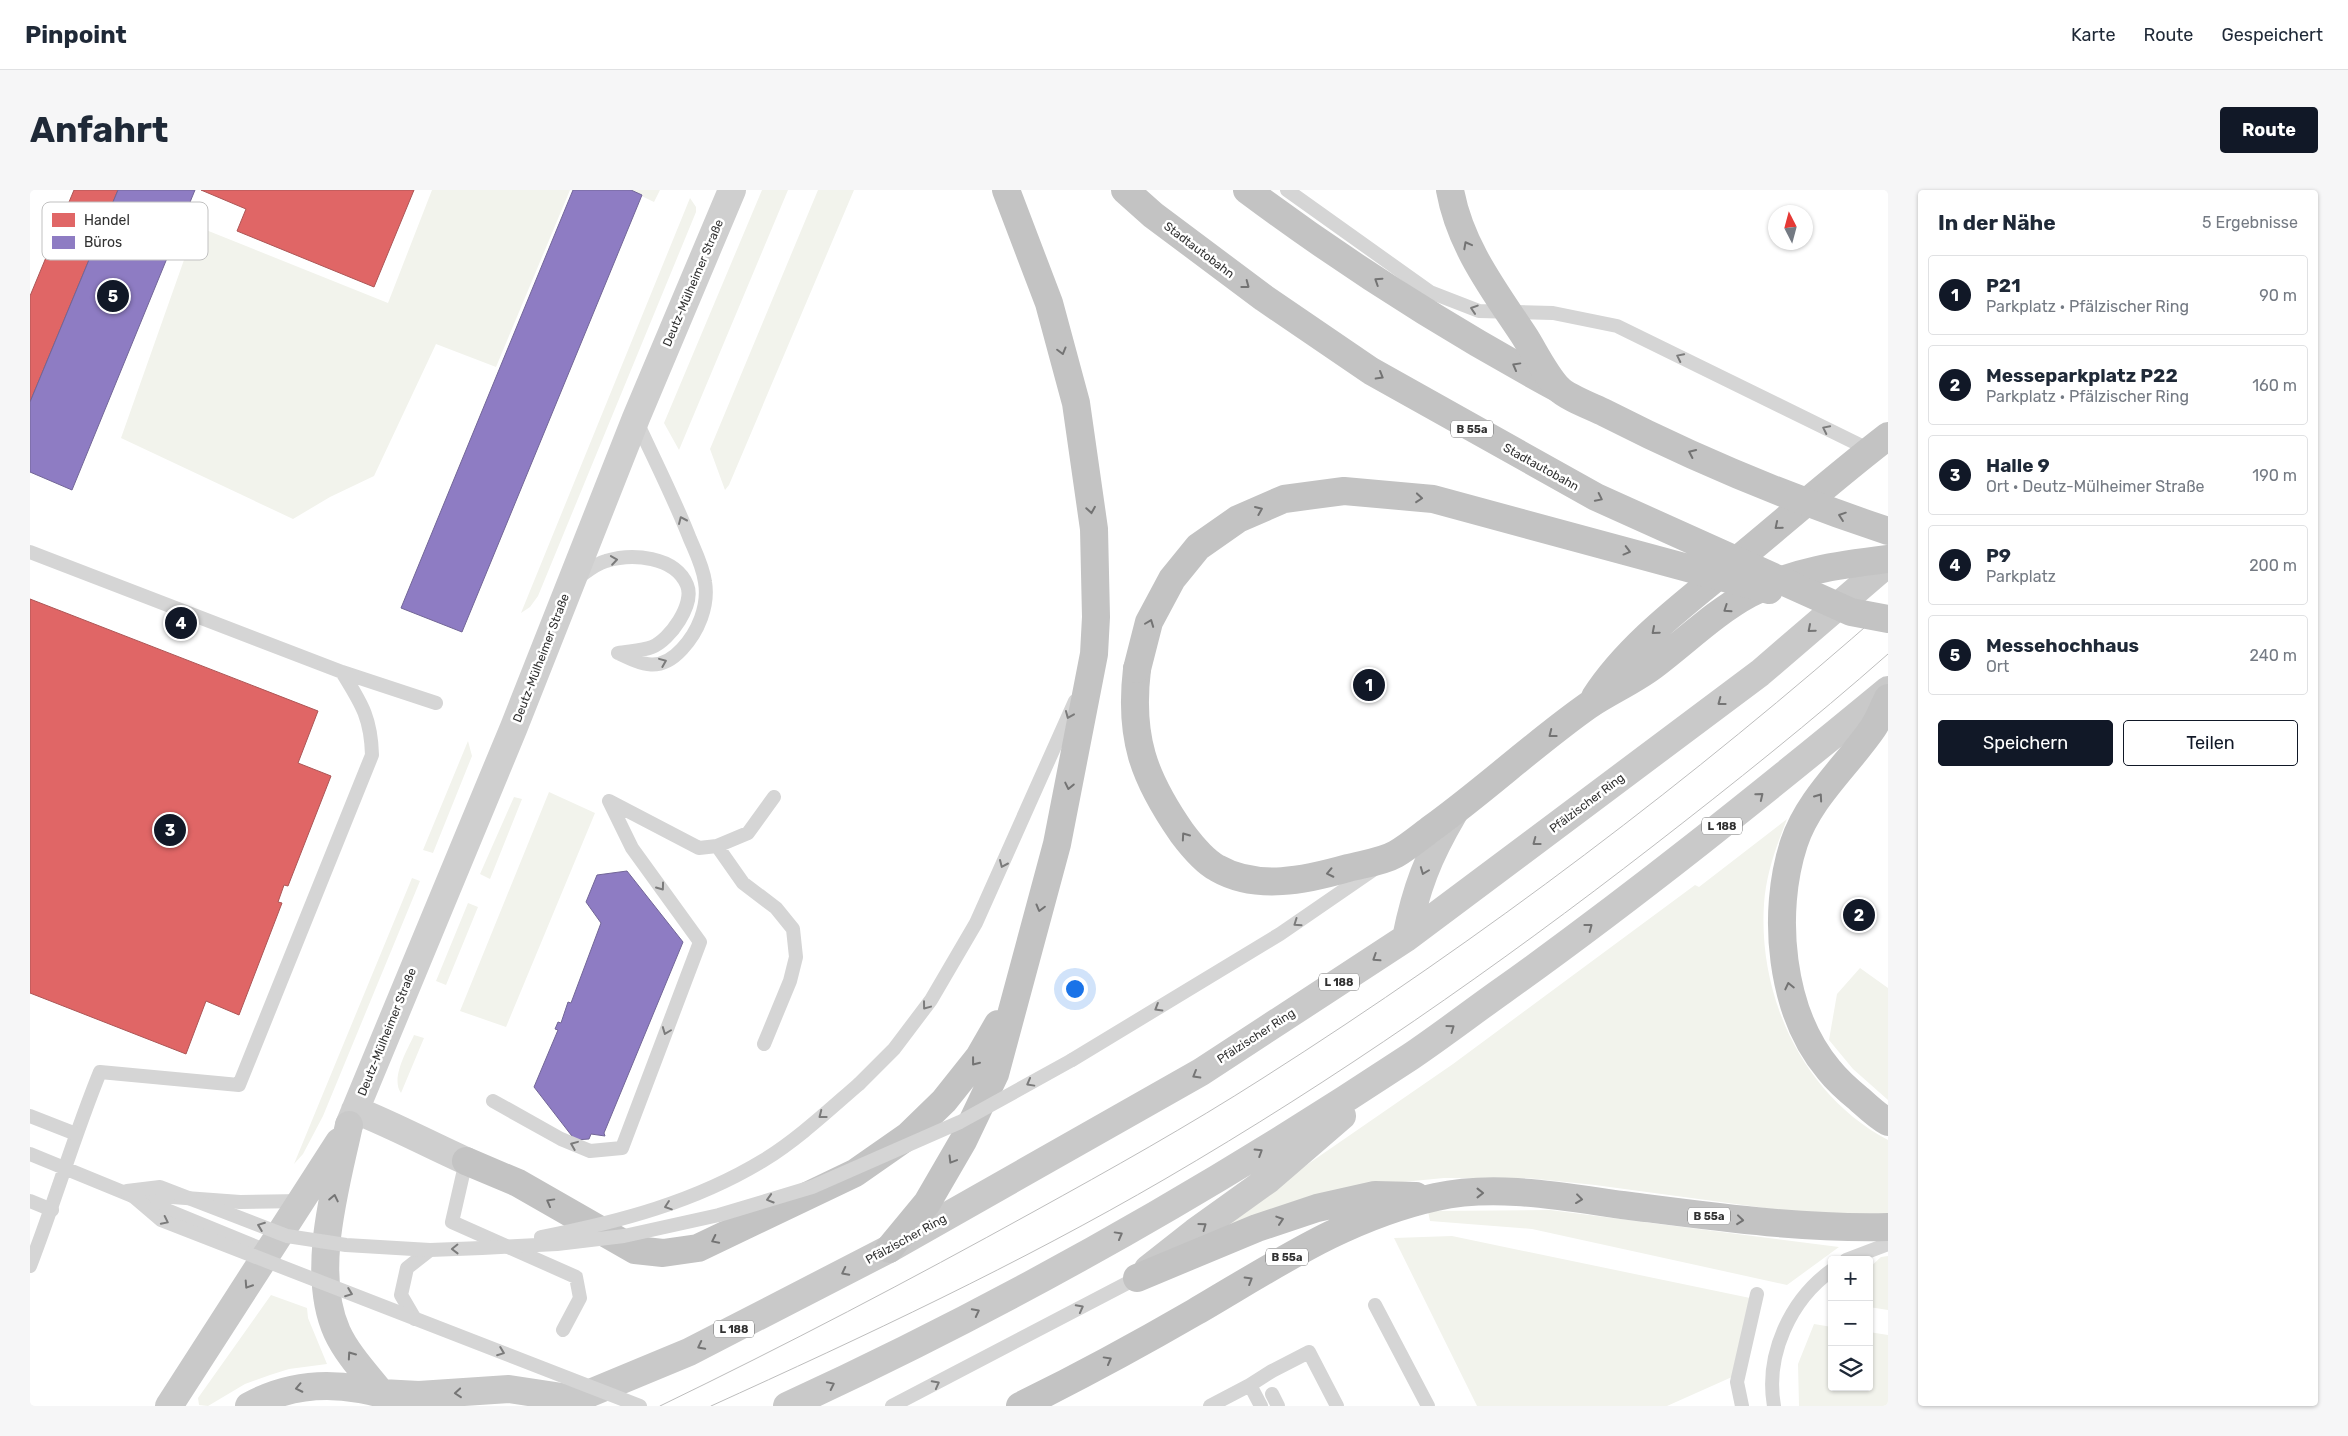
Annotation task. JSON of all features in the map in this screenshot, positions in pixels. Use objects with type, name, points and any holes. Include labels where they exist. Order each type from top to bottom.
[{"type":"highway","points":[[889,1250],[927,1203],[963,1141],[995,1074],[1057,844],[1094,654],[1096,617],[1094,529],[1076,404],[1049,303],[1006,190]]},
{"type":"highway","name":"Stadtautobahn","points":[[1125,190],[1153,215],[1264,298],[1380,376],[1596,497],[1851,612],[1888,620]]},
{"type":"highway","points":[[1247,190],[1296,227],[1462,335],[1559,389],[1617,419],[1742,476],[1836,514],[1888,531]]},
{"type":"highway","points":[[1450,190],[1453,211],[1465,241],[1491,286],[1559,389]]},
{"type":"highway","points":[[1590,704],[1609,675],[1629,654],[1709,583],[1879,443]]},
{"type":"highway","points":[[1851,612],[1433,499],[1344,491],[1284,499],[1238,519],[1198,547],[1172,578],[1149,622],[1137,670],[1134,695],[1136,735],[1147,772],[1166,810],[1190,844],[1216,868],[1250,881],[1286,881],[1336,872],[1394,855],[1454,813],[1590,704],[1652,668],[1711,620],[1748,595],[1799,573],[1826,566],[1888,559]]},
{"type":"highway","points":[[1888,698],[1874,727],[1816,801],[1794,842],[1781,903],[1784,952],[1789,989],[1806,1032],[1828,1069],[1874,1112],[1888,1122]]},
{"type":"highway","points":[[466,1161],[518,1183],[635,1250],[663,1253],[698,1248],[856,1173],[908,1136],[944,1101],[979,1057],[1018,990]]},
{"type":"highway","name":"B 55a","points":[[1020,1406],[1195,1313],[1306,1246],[1354,1222],[1437,1197],[1468,1193],[1530,1193],[1800,1226],[1888,1227]]},
{"type":"highway","points":[[1137,1278],[1257,1228],[1316,1208],[1375,1195],[1437,1197]]},
{"type":"main road","name":"Pfälzischer Ring","points":[[567,1402],[689,1352],[889,1250],[1201,1072],[1406,938],[1760,673],[1888,563]]},
{"type":"main road","name":"L 188","points":[[787,1406],[998,1301],[1183,1200],[1411,1056],[1550,956],[1740,812],[1888,690]]},
{"type":"main road","points":[[1406,938],[1412,905],[1429,857],[1454,813]]},
{"type":"main road","points":[[1137,1278],[1195,1232],[1269,1179],[1411,1056]]},
{"type":"main road","points":[[173,1402],[302,1201],[352,1118]]},
{"type":"main road","points":[[352,1118],[329,1219],[326,1259],[330,1311],[337,1331],[350,1355],[392,1400]]},
{"type":"main road","points":[[249,1406],[284,1391],[310,1386],[334,1385],[392,1400],[419,1395],[509,1389],[567,1402]]},
{"type":"street","name":"Deutz-Mülheimer Straße","points":[[352,1118],[514,727],[727,192]]},
{"type":"street","points":[[352,1118],[396,1126],[411,1137],[466,1161]]},
{"type":"lane","points":[[1287,190],[1430,292],[1479,311],[1553,313],[1617,326],[1879,443]]},
{"type":"lane","points":[[571,582],[605,561],[633,557],[654,559],[671,567],[684,578],[688,587],[686,605],[681,620],[671,634],[652,647],[618,652],[643,665],[663,663],[676,655],[698,627],[704,606],[706,584],[702,570],[685,525],[636,418]]},
{"type":"lane","points":[[30,552],[342,672],[436,703]]},
{"type":"lane","points":[[482,1248],[629,1218],[673,1204],[718,1185],[765,1160],[859,1084],[894,1049],[931,1000],[976,924],[1050,760],[1094,654]]},
{"type":"lane","points":[[30,1266],[52,1210],[75,1134],[100,1072],[239,1086],[372,755],[371,730],[363,706],[342,672]]},
{"type":"lane","points":[[494,1101],[561,1139],[590,1151],[622,1148],[700,942],[632,848],[609,801],[699,848],[717,846],[748,833],[774,798]]},
{"type":"lane","points":[[717,846],[742,883],[776,908],[793,929],[796,957],[790,981],[764,1044]]},
{"type":"lane","points":[[129,1193],[160,1188],[287,1236],[346,1245],[430,1250],[557,1244],[624,1236],[719,1215],[812,1187],[960,1122],[1072,1060],[1280,934],[1394,855]]},
{"type":"lane","points":[[30,1116],[75,1134]]},
{"type":"lane","points":[[30,1154],[269,1252]]},
{"type":"lane","points":[[466,1161],[452,1222],[576,1277],[580,1298],[563,1330]]},
{"type":"lane","points":[[129,1193],[240,1202],[302,1201]]},
{"type":"lane","points":[[129,1193],[161,1220],[640,1406]]},
{"type":"lane","points":[[30,1201],[52,1210]]},
{"type":"lane","points":[[1856,1256],[1888,1244]]},
{"type":"lane","points":[[415,1319],[401,1295],[407,1268],[430,1250]]},
{"type":"lane","points":[[1774,1406],[1773,1380],[1776,1355],[1787,1322],[1810,1289],[1828,1273]]},
{"type":"lane","points":[[892,1406],[1137,1278]]},
{"type":"lane","points":[[1742,1406],[1737,1382],[1757,1294]]},
{"type":"lane","points":[[1375,1304],[1428,1406]]},
{"type":"lane","points":[[1210,1406],[1250,1385],[1272,1370],[1309,1352],[1337,1406]]},
{"type":"lane","points":[[1250,1385],[1261,1406]]},
{"type":"shaded area","points":[[432,190],[570,190],[496,367],[436,344],[374,476],[330,497],[293,519],[121,438],[184,260],[208,260],[208,231],[388,303]]},
{"type":"shaded area","points":[[629,190],[660,190],[654,202]]},
{"type":"shaded area","points":[[762,190],[788,190],[679,450],[664,423]]},
{"type":"shaded area","points":[[818,190],[854,190],[729,485],[725,490],[710,449]]},
{"type":"shaded area","points":[[690,198],[696,207],[696,212],[538,596],[530,607],[521,613]]},
{"type":"shaded area","points":[[468,741],[472,756],[433,853],[423,850]]},
{"type":"shaded area","points":[[549,792],[595,813],[506,1027],[460,1011]]},
{"type":"shaded area","points":[[514,797],[522,799],[490,879],[480,874]]},
{"type":"shaded area","points":[[1787,819],[1772,861],[1765,893],[1764,939],[1769,974],[1778,1008],[1792,1040],[1810,1070],[1832,1097],[1858,1121],[1888,1140],[1888,1216],[1780,1210],[1595,1185],[1527,1178],[1444,1178],[1382,1184],[1205,1235],[1453,1064],[1695,885],[1699,887]]},
{"type":"shaded area","points":[[412,878],[420,881],[323,1116],[303,1154],[294,1164]]},
{"type":"shaded area","points":[[468,903],[478,907],[446,985],[436,981]]},
{"type":"shaded area","points":[[1860,968],[1888,988],[1888,1100],[1853,1069],[1829,1040],[1837,994]]},
{"type":"shaded area","points":[[414,1035],[424,1038],[401,1093],[398,1087],[399,1072]]},
{"type":"shaded area","points":[[1550,1210],[1839,1247],[1787,1285],[1532,1229],[1430,1221],[1428,1211]]},
{"type":"shaded area","points":[[1452,1236],[1750,1298],[1732,1377],[1667,1406],[1477,1406],[1394,1238]]},
{"type":"shaded area","points":[[1888,1256],[1888,1310],[1873,1308],[1873,1264],[1881,1257]]},
{"type":"shaded area","points":[[271,1295],[307,1308],[308,1318],[327,1364],[289,1369],[270,1375],[245,1384],[208,1406],[199,1405],[198,1398]]},
{"type":"shaded area","points":[[1814,1324],[1828,1326],[1828,1391],[1873,1391],[1873,1333],[1888,1335],[1888,1406],[1799,1406],[1798,1364]]},
{"type":"building: Handel","points":[[74,190],[118,190],[113,202],[69,202]]},
{"type":"building: Handel","points":[[201,190],[414,190],[374,287],[237,231],[246,209]]},
{"type":"building: Handel","points":[[45,260],[89,260],[30,402],[30,296]]},
{"type":"building: Handel","points":[[30,599],[318,711],[298,763],[331,776],[288,886],[284,885],[278,902],[282,903],[239,1015],[206,1001],[186,1054],[30,993]]},
{"type":"building: Büros","points":[[118,190],[195,190],[190,202],[113,202]]},
{"type":"building: Büros","points":[[573,190],[631,190],[642,195],[462,632],[401,608]]},
{"type":"building: Büros","points":[[89,260],[166,260],[72,490],[30,472],[30,402]]},
{"type":"building: Büros","points":[[627,871],[683,942],[604,1133],[605,1136],[591,1134],[589,1139],[575,1140],[534,1087],[558,1030],[555,1029],[558,1022],[561,1023],[568,1002],[571,1003],[601,923],[586,902],[597,875]]},
{"type":"tram line","points":[[660,1406],[848,1312],[1091,1180],[1206,1113],[1345,1025],[1506,913],[1662,795],[1739,734],[1888,607]]},
{"type":"tram line","points":[[711,1406],[884,1326],[998,1270],[1165,1179],[1291,1102],[1414,1021],[1594,891],[1772,752],[1888,654]]},
{"type":"place","name":"Messehochhaus","points":[[113,296]]},
{"type":"place","name":"P9","points":[[181,623]]},
{"type":"place","name":"P21","points":[[1369,685]]},
{"type":"place","name":"Halle 9","points":[[170,830]]},
{"type":"place","name":"Messeparkplatz P22","points":[[1859,915]]}]
